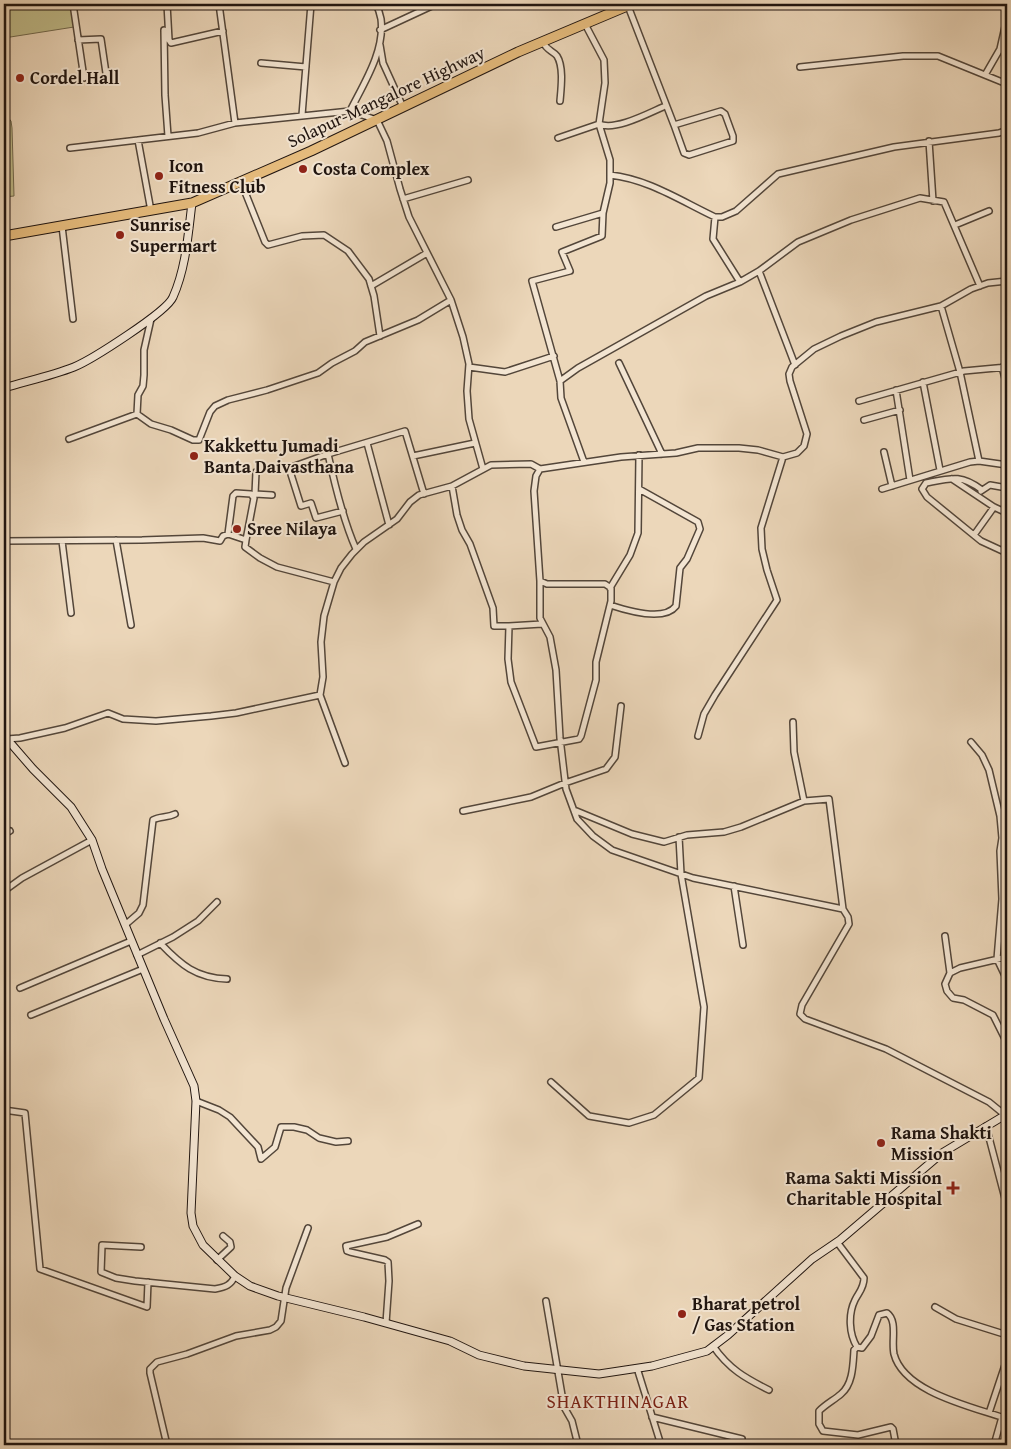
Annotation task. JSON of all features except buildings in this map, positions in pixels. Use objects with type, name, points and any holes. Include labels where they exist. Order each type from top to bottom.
[{"type":"highway","name":"Solapur-Mangalore Highway","points":[[4,236],[192,204],[543,42],[630,5]]},
{"type":"street","points":[[73,4],[84,78]]},
{"type":"street","points":[[167,4],[169,40],[171,43],[223,31]]},
{"type":"street","points":[[219,4],[235,123]]},
{"type":"street","points":[[302,115],[311,4]]},
{"type":"street","points":[[376,4],[381,18],[380,41],[383,63],[403,107]]},
{"type":"street","points":[[380,30],[436,4]]},
{"type":"street","points":[[630,5],[682,150],[686,154],[730,142],[734,139],[723,112],[674,125]]},
{"type":"street","points":[[984,75],[1000,49],[1007,18]]},
{"type":"street","points":[[584,462],[561,398],[560,381],[554,356],[532,281],[570,271],[562,252],[602,236],[603,213],[610,183],[610,160],[599,124],[605,83],[604,60],[586,24]]},
{"type":"street","points":[[164,30],[168,136]]},
{"type":"street","points":[[78,40],[101,39],[107,80]]},
{"type":"street","points":[[350,111],[372,65],[380,41]]},
{"type":"street","points":[[543,42],[558,60],[562,81],[560,101]]},
{"type":"street","points":[[800,68],[938,56],[1007,84]]},
{"type":"street","points":[[261,63],[306,67]]},
{"type":"street","points":[[558,138],[599,124],[603,126],[626,122],[663,107]]},
{"type":"street","points":[[70,148],[198,133],[235,123],[302,115],[350,111],[377,120],[387,141],[409,217],[451,300],[463,337],[469,367],[467,391],[470,419],[483,469]]},
{"type":"street","points":[[610,175],[628,177],[644,182],[715,217],[722,217],[736,211],[778,174],[894,147],[999,133],[1007,130]]},
{"type":"street","points":[[138,140],[151,211]]},
{"type":"street","points":[[929,141],[933,201]]},
{"type":"street","points":[[403,199],[468,180]]},
{"type":"street","points":[[240,182],[265,242],[268,245],[302,236],[324,235],[348,251],[369,279],[380,336]]},
{"type":"street","points":[[560,381],[578,368],[706,296],[740,282],[759,271],[798,242],[851,220],[920,198],[944,202],[980,286]]},
{"type":"street","points":[[4,388],[75,367],[151,319],[169,304],[173,298],[184,262],[192,204]]},
{"type":"street","points":[[954,225],[989,211]]},
{"type":"street","points":[[556,227],[603,213]]},
{"type":"street","points":[[715,217],[713,239],[740,282]]},
{"type":"street","points":[[62,226],[73,319]]},
{"type":"street","points":[[371,286],[427,253]]},
{"type":"street","points":[[759,271],[795,365]]},
{"type":"street","points":[[345,763],[320,695],[323,677],[321,642],[324,616],[334,582],[341,568],[364,542],[397,519],[410,502],[419,495],[452,486],[491,465],[500,464],[531,464],[540,469],[639,455],[676,453],[698,448],[758,450],[783,457],[797,453],[804,446],[807,434],[789,374],[795,365],[814,349],[876,322],[941,306],[980,286],[1007,281]]},
{"type":"street","points":[[136,414],[151,424],[171,430],[193,440],[199,440],[210,412],[215,406],[228,400],[267,390],[318,373],[355,351],[366,342],[418,320],[451,300]]},
{"type":"street","points":[[941,306],[960,372],[979,461]]},
{"type":"street","points":[[136,414],[136,404],[143,386],[144,350],[151,319]]},
{"type":"street","points":[[469,367],[505,372],[554,356]]},
{"type":"street","points":[[619,362],[662,454]]},
{"type":"street","points":[[859,401],[960,372],[1005,367],[1007,386]]},
{"type":"street","points":[[923,382],[940,470]]},
{"type":"street","points":[[896,390],[910,480]]},
{"type":"street","points":[[864,420],[900,410]]},
{"type":"street","points":[[69,439],[136,414]]},
{"type":"street","points":[[343,511],[316,518],[311,503],[301,506],[290,468],[328,454],[405,432],[424,494]]},
{"type":"street","points":[[413,456],[475,443]]},
{"type":"street","points":[[368,444],[389,525]]},
{"type":"street","points":[[884,452],[892,486]]},
{"type":"street","points":[[328,454],[334,482],[356,550]]},
{"type":"street","points":[[509,626],[508,659],[511,682],[536,747],[579,739],[596,680],[596,662],[610,605],[610,588],[630,555],[638,533],[639,455]]},
{"type":"street","points":[[698,736],[704,714],[715,695],[777,600],[762,548],[761,528],[783,457]]},
{"type":"street","points":[[882,489],[940,470],[979,461],[1007,465]]},
{"type":"street","points":[[540,469],[536,476],[534,491],[540,581],[539,605],[542,624],[550,637],[556,670],[560,744],[565,783],[577,819],[593,836],[612,850],[682,874],[843,909]]},
{"type":"street","points":[[256,472],[254,498],[245,547],[260,558],[278,567],[334,582]]},
{"type":"street","points":[[952,479],[994,507],[1007,513]]},
{"type":"street","points":[[982,490],[966,479],[926,483],[922,489],[923,494],[981,541],[1007,553]]},
{"type":"street","points":[[978,495],[990,485],[1007,488]]},
{"type":"street","points":[[452,486],[457,515],[462,530],[470,544],[493,608],[494,626],[542,624]]},
{"type":"street","points":[[610,605],[632,613],[661,614],[673,610],[676,606],[680,568],[687,559],[700,529],[698,522],[639,489]]},
{"type":"street","points":[[228,534],[233,496],[236,493],[272,495]]},
{"type":"street","points":[[974,535],[994,507]]},
{"type":"street","points":[[4,540],[62,541],[203,538],[220,540],[228,534],[246,540]]},
{"type":"street","points":[[116,540],[131,625]]},
{"type":"street","points":[[62,541],[71,613]]},
{"type":"street","points":[[540,581],[547,584],[605,584],[610,588]]},
{"type":"street","points":[[6,739],[20,738],[65,728],[108,713],[123,719],[156,721],[236,713],[320,695]]},
{"type":"street","points":[[463,812],[531,797],[606,769],[615,757],[620,706]]},
{"type":"street","points":[[793,722],[794,752],[804,801]]},
{"type":"street","points":[[6,739],[71,807],[92,840],[131,941],[194,1086],[196,1101],[191,1213],[197,1235],[203,1245],[217,1260],[250,1286],[284,1298],[450,1341],[479,1355],[524,1366],[599,1374],[652,1366],[707,1351],[728,1335],[812,1259],[837,1242],[942,1153],[1006,1114],[989,1102],[886,1049],[805,1019],[800,1014],[802,1005],[849,924],[848,917],[843,909],[829,800],[804,801],[724,832],[679,837],[664,842],[632,834],[574,810]]},
{"type":"street","points":[[971,742],[982,755],[989,770],[998,803],[1002,838],[1000,861],[1002,899],[997,959],[1007,980]]},
{"type":"street","points":[[125,925],[139,913],[143,904],[153,820],[158,817],[167,818],[175,814]]},
{"type":"street","points":[[4,834],[10,831]]},
{"type":"street","points":[[551,1082],[589,1116],[628,1123],[654,1115],[699,1078],[704,1007],[682,874],[679,837]]},
{"type":"street","points":[[4,891],[22,878],[92,840]]},
{"type":"street","points":[[1000,861],[1007,859]]},
{"type":"street","points":[[734,886],[743,945]]},
{"type":"street","points":[[137,955],[198,921],[217,902]]},
{"type":"street","points":[[946,936],[950,973],[945,984],[947,991],[953,998],[964,1000],[993,1016],[1007,1043]]},
{"type":"street","points":[[20,988],[131,941]]},
{"type":"street","points":[[160,943],[176,960],[194,973],[212,978],[227,979]]},
{"type":"street","points":[[950,973],[960,968],[1007,957]]},
{"type":"street","points":[[31,1015],[143,969]]},
{"type":"street","points":[[196,1101],[219,1110],[230,1117],[258,1146],[260,1159],[275,1147],[281,1127],[294,1126],[307,1130],[319,1138],[336,1142],[348,1141]]},
{"type":"street","points":[[4,1110],[25,1113],[40,1269],[147,1307],[148,1282]]},
{"type":"street","points":[[986,1126],[1006,1196],[1007,1206]]},
{"type":"street","points":[[386,1323],[389,1281],[388,1262],[350,1252],[346,1246],[376,1241],[418,1224]]},
{"type":"street","points":[[167,1445],[150,1373],[153,1365],[156,1362],[187,1354],[236,1336],[270,1330],[276,1327],[281,1320],[286,1288],[308,1228]]},
{"type":"street","points":[[217,1260],[231,1247],[230,1242],[223,1236]]},
{"type":"street","points":[[837,1242],[864,1278],[863,1286],[854,1302],[850,1315],[852,1335],[857,1347]]},
{"type":"street","points":[[141,1247],[102,1246],[101,1272],[116,1278],[216,1289],[225,1288],[232,1283],[235,1276]]},
{"type":"street","points":[[546,1301],[564,1407],[572,1421],[578,1445]]},
{"type":"street","points":[[935,1308],[956,1319],[1007,1334]]},
{"type":"street","points":[[857,1347],[864,1347],[880,1316],[887,1314],[893,1322],[894,1353],[899,1365],[905,1372],[919,1384],[942,1396],[1005,1418],[994,1445]]},
{"type":"street","points":[[713,1346],[733,1370],[744,1378],[769,1390]]},
{"type":"street","points":[[857,1347],[854,1350],[850,1381],[842,1393],[819,1411],[819,1424],[823,1431],[858,1435],[891,1427],[894,1429],[896,1445]]},
{"type":"street","points":[[989,1412],[1007,1359]]},
{"type":"street","points":[[637,1368],[661,1445]]},
{"type":"street","points":[[652,1417],[742,1439]]},
{"type":"shaded area","points":[[4,4],[71,4],[74,27],[4,38]]},
{"type":"shaded area","points":[[4,113],[11,121],[12,128],[14,196],[4,197]]},
{"type":"place","name":"Cordel Hall","points":[[20,78]]},
{"type":"place","name":"Costa Complex","points":[[303,169]]},
{"type":"place","name":"Icon Fitness Club","points":[[159,176]]},
{"type":"place","name":"Sunrise Supermart","points":[[120,235]]},
{"type":"place","name":"Kakkettu Jumadi Banta Daivasthana","points":[[194,456]]},
{"type":"place","name":"Sree Nilaya","points":[[237,529]]},
{"type":"place","name":"Rama Shakti Mission","points":[[881,1143]]},
{"type":"place","name":"Rama Sakti Mission Charitable Hospital","points":[[953,1188]]},
{"type":"place","name":"Bharat petrol / Gas Station","points":[[682,1314]]},
{"type":"district","name":"SHAKTHINAGAR","points":[[618,1401]]}]
